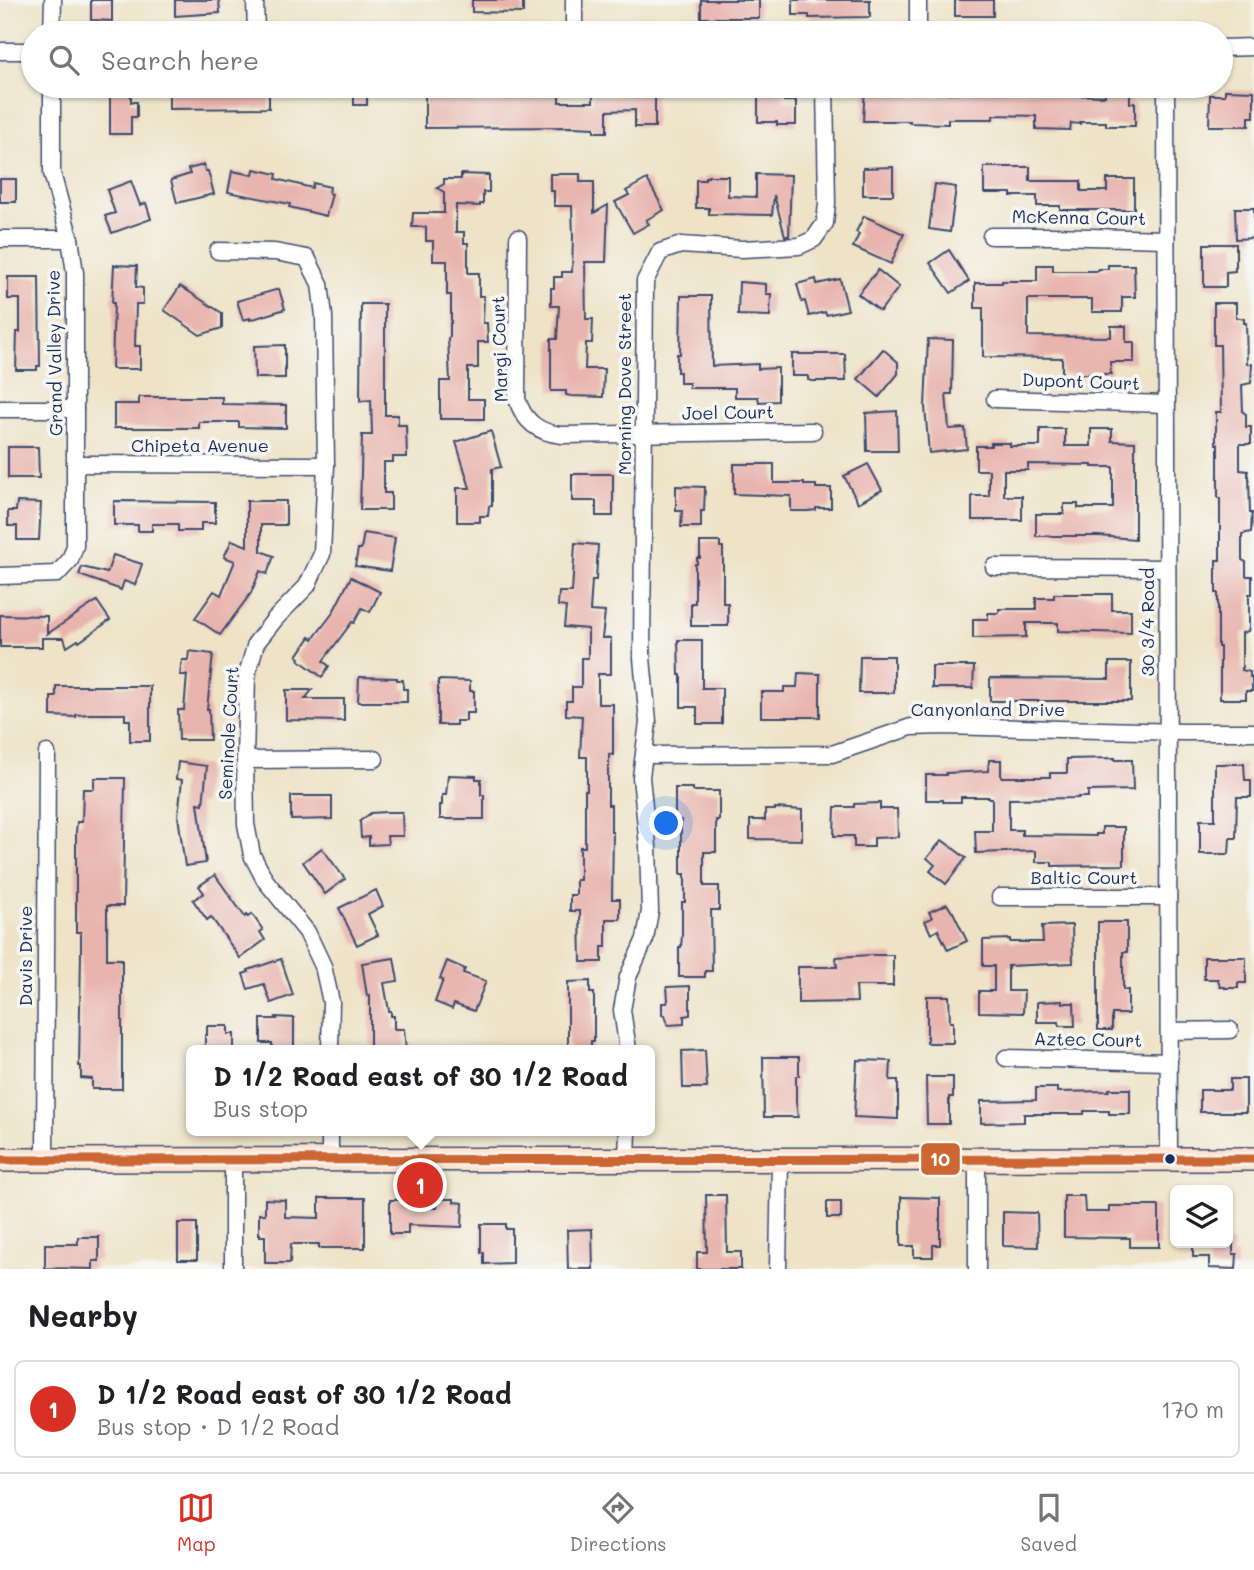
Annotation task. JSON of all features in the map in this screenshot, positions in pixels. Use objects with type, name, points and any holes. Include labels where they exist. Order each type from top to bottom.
[{"type":"main road","points":[[0,1160],[1254,1159]]},
{"type":"street","points":[[52,0],[52,21]]},
{"type":"street","points":[[255,0],[256,21]]},
{"type":"street","points":[[574,0],[574,21]]},
{"type":"street","points":[[918,0],[918,21]]},
{"type":"street","points":[[1233,48],[1254,47]]},
{"type":"street","points":[[0,51],[21,51]]},
{"type":"street","name":"Grand Valley Drive","points":[[0,576],[57,574],[69,560],[75,546],[75,273],[70,239],[52,173],[52,98]]},
{"type":"street","name":"Morning Dove Street","points":[[627,1045],[622,1010],[628,977],[645,939],[650,911],[648,846],[641,777],[648,722],[642,658],[645,281],[660,253],[681,245],[742,249],[788,247],[799,246],[814,239],[825,223],[827,203],[825,98]]},
{"type":"street","name":"30 3/4 Road","points":[[1166,98],[1169,1159]]},
{"type":"street","name":"McKenna Court","points":[[991,236],[1166,239]]},
{"type":"street","name":"Margi Court","points":[[518,238],[517,399],[523,414],[535,427],[551,434],[644,434]]},
{"type":"street","points":[[0,239],[70,239]]},
{"type":"street","name":"Seminole Court","points":[[218,251],[275,253],[307,258],[320,284],[324,316],[326,465],[322,554],[307,586],[256,643],[247,675],[245,760],[246,824],[252,855],[265,880],[307,932],[323,966],[331,1002],[330,1045]]},
{"type":"street","name":"Dupont Court","points":[[995,399],[1167,404]]},
{"type":"street","points":[[0,409],[75,409]]},
{"type":"street","name":"Joel Court","points":[[644,434],[813,431]]},
{"type":"street","name":"Chipeta Avenue","points":[[75,464],[326,465]]},
{"type":"street","points":[[994,567],[1167,568]]},
{"type":"street","name":"Canyonland Drive","points":[[645,755],[832,754],[911,727],[1254,732]]},
{"type":"street","name":"Davis Drive","points":[[45,1160],[47,753]]},
{"type":"street","points":[[245,760],[375,759]]},
{"type":"street","name":"Baltic Court","points":[[1000,897],[1168,897]]},
{"type":"street","points":[[1168,1031],[1230,1031]]},
{"type":"street","name":"Aztec Court","points":[[1006,1058],[1169,1062]]},
{"type":"street","points":[[330,1136],[330,1160]]},
{"type":"street","points":[[627,1160],[628,1136]]},
{"type":"street","points":[[977,1159],[977,1269]]},
{"type":"street","points":[[233,1160],[233,1269]]},
{"type":"street","points":[[778,1269],[779,1160]]},
{"type":"building","points":[[91,0],[112,0],[112,21],[91,20]]},
{"type":"building","points":[[175,0],[219,0],[220,13],[175,16]]},
{"type":"building","points":[[472,0],[523,0],[523,13],[472,12]]},
{"type":"building","points":[[701,0],[759,0],[759,18],[701,18]]},
{"type":"building","points":[[793,0],[870,0],[870,17],[809,18],[809,15],[793,15]]},
{"type":"building","points":[[955,0],[993,0],[993,16],[955,16]]},
{"type":"building","points":[[1233,90],[1254,91],[1254,117],[1249,117],[1249,126],[1209,126],[1210,98],[1233,98]]},
{"type":"building","points":[[110,98],[131,98],[131,102],[137,102],[137,117],[131,117],[131,134],[110,134]]},
{"type":"building","points":[[169,98],[269,98],[269,108],[169,109]]},
{"type":"building","points":[[354,98],[367,98],[367,105],[354,105]]},
{"type":"building","points":[[425,98],[559,98],[559,102],[593,102],[593,98],[655,98],[655,127],[635,127],[635,110],[607,111],[607,132],[573,127],[425,128]]},
{"type":"building","points":[[758,98],[796,101],[796,125],[758,122]]},
{"type":"building","points":[[864,98],[1130,98],[1130,103],[1135,103],[1135,126],[1106,126],[1106,122],[1080,122],[1071,123],[1070,130],[1036,129],[1036,116],[993,115],[993,119],[948,119],[948,124],[863,121]]},
{"type":"building","points":[[204,165],[214,194],[177,203],[171,180],[190,174],[188,169]]},
{"type":"building","points":[[893,167],[893,195],[863,195],[863,168]]},
{"type":"building","points":[[984,167],[1030,167],[1030,181],[1081,181],[1081,191],[1107,191],[1107,179],[1134,179],[1134,210],[1060,210],[1060,206],[1037,206],[1037,196],[984,193]]},
{"type":"building","points":[[254,169],[277,174],[276,179],[312,188],[313,183],[330,187],[329,193],[332,194],[326,216],[289,207],[290,204],[228,192],[232,171],[253,175]]},
{"type":"building","points":[[461,174],[489,175],[489,192],[483,192],[483,204],[456,205],[456,232],[464,232],[464,243],[468,243],[468,273],[479,273],[479,296],[484,296],[483,323],[487,323],[488,342],[478,342],[478,368],[468,368],[468,399],[484,399],[484,419],[440,419],[440,381],[450,381],[448,338],[451,295],[447,295],[447,261],[433,261],[433,241],[426,241],[426,227],[412,227],[413,213],[444,213],[444,192],[437,188],[444,184],[444,179],[461,179]]},
{"type":"building","points":[[550,174],[580,174],[580,182],[594,182],[594,213],[608,205],[606,262],[585,262],[586,319],[593,319],[592,343],[586,343],[585,369],[604,369],[603,397],[571,396],[566,395],[566,391],[551,391],[551,339],[557,339],[559,306],[551,306],[551,288],[554,288],[554,277],[562,277],[562,272],[572,272],[573,237],[572,206],[554,206],[554,191],[550,191]]},
{"type":"building","points":[[756,174],[791,175],[789,236],[785,236],[774,195],[772,215],[709,214],[709,208],[696,208],[696,180],[705,180],[708,176],[728,176],[728,196],[756,197]]},
{"type":"building","points":[[0,179],[16,179],[16,202],[0,202]]},
{"type":"building","points":[[647,179],[664,210],[646,220],[649,224],[633,233],[615,202],[629,195],[626,191]]},
{"type":"building","points":[[131,181],[140,205],[146,203],[151,219],[112,233],[105,216],[115,213],[107,190]]},
{"type":"building","points":[[935,184],[956,187],[950,232],[929,229]]},
{"type":"building","points":[[1235,208],[1254,208],[1254,238],[1236,239]]},
{"type":"building","points":[[864,216],[904,234],[891,264],[853,247],[859,234],[856,232]]},
{"type":"building","points":[[1204,244],[1236,244],[1236,267],[1235,271],[1226,272],[1226,287],[1204,287]]},
{"type":"building","points":[[949,250],[969,281],[951,293],[930,263]]},
{"type":"building","points":[[114,265],[137,266],[136,287],[143,288],[143,304],[136,304],[135,346],[140,346],[140,369],[112,369]]},
{"type":"building","points":[[1037,265],[1053,265],[1053,271],[1098,271],[1108,269],[1108,265],[1134,265],[1135,297],[1122,297],[1122,312],[1092,312],[1092,299],[1028,299],[1028,336],[1111,337],[1111,326],[1126,326],[1126,342],[1134,342],[1134,362],[1110,362],[1111,374],[1062,374],[1062,358],[983,357],[983,308],[975,308],[975,283],[1037,281]]},
{"type":"building","points":[[878,270],[899,287],[880,311],[858,294]]},
{"type":"building","points":[[8,277],[39,277],[40,366],[37,366],[37,370],[16,370],[20,299],[8,299]]},
{"type":"building","points":[[816,279],[817,284],[840,279],[848,310],[809,316],[797,284]]},
{"type":"building","points":[[739,282],[766,284],[766,294],[771,294],[770,316],[738,315]]},
{"type":"building","points":[[180,286],[222,313],[222,328],[200,335],[164,310]]},
{"type":"building","points":[[279,289],[285,309],[243,320],[237,301]]},
{"type":"building","points":[[681,296],[711,296],[712,366],[758,364],[758,369],[778,368],[778,401],[759,402],[758,397],[735,397],[735,388],[689,388],[689,383],[680,383],[677,354],[680,354]]},
{"type":"building","points":[[1214,303],[1236,303],[1236,317],[1244,319],[1246,323],[1247,364],[1252,364],[1251,383],[1242,385],[1243,412],[1246,414],[1246,427],[1251,427],[1251,444],[1240,444],[1240,470],[1248,471],[1252,513],[1251,532],[1242,534],[1242,560],[1246,562],[1246,576],[1252,576],[1249,627],[1248,631],[1242,633],[1242,670],[1250,672],[1252,677],[1252,691],[1246,691],[1246,699],[1220,699],[1216,560],[1220,560],[1220,498],[1216,412],[1221,412],[1220,345],[1214,345]]},
{"type":"building","points":[[361,304],[385,304],[385,415],[398,415],[398,425],[406,425],[407,457],[393,457],[393,462],[384,462],[384,493],[391,493],[391,510],[360,510],[362,435],[372,435],[371,400],[360,401]]},
{"type":"building","points":[[928,339],[953,340],[952,394],[946,394],[949,429],[965,428],[967,449],[929,453],[925,407]]},
{"type":"building","points":[[285,345],[285,378],[255,378],[254,346]]},
{"type":"building","points":[[883,349],[898,362],[898,374],[879,397],[858,379]]},
{"type":"building","points":[[792,354],[845,354],[846,381],[812,381],[808,380],[808,376],[792,376]]},
{"type":"building","points":[[139,397],[222,397],[222,404],[286,405],[286,428],[239,427],[239,422],[199,422],[199,428],[114,428],[114,404],[139,404]]},
{"type":"building","points":[[897,411],[898,451],[867,451],[866,413]]},
{"type":"building","points":[[1040,429],[1065,429],[1065,446],[1091,446],[1091,429],[1112,429],[1112,441],[1135,442],[1135,539],[1036,536],[1036,514],[1064,514],[1064,504],[1078,504],[1078,508],[1113,508],[1113,467],[1028,464],[1028,470],[1004,470],[1004,496],[1022,496],[1022,520],[972,520],[972,496],[989,496],[989,470],[976,470],[976,446],[1010,443],[1010,446],[1040,446]]},
{"type":"building","points":[[491,431],[501,467],[492,469],[492,506],[489,506],[488,516],[480,516],[480,522],[457,522],[457,488],[470,488],[456,442]]},
{"type":"building","points":[[8,447],[38,447],[39,478],[8,478]]},
{"type":"building","points":[[734,464],[774,464],[774,483],[804,483],[816,485],[816,488],[831,488],[831,508],[791,511],[791,496],[734,494]]},
{"type":"building","points":[[868,464],[882,490],[858,503],[844,476]]},
{"type":"building","points":[[572,474],[613,474],[613,516],[596,516],[596,501],[572,501]]},
{"type":"building","points":[[676,486],[705,487],[701,527],[681,527],[682,511],[676,511]]},
{"type":"building","points":[[114,501],[215,502],[215,523],[201,523],[201,531],[178,531],[178,524],[152,524],[152,531],[138,531],[138,525],[114,525]]},
{"type":"building","points":[[247,501],[286,501],[286,525],[261,525],[261,551],[274,556],[267,574],[260,571],[251,593],[220,635],[195,618],[214,591],[221,595],[235,561],[224,557],[232,540],[247,546]]},
{"type":"building","points":[[17,502],[41,503],[39,540],[17,540],[17,526],[8,526],[8,511],[16,511]]},
{"type":"building","points":[[364,533],[395,538],[390,571],[355,566]]},
{"type":"building","points":[[700,542],[720,542],[720,547],[723,547],[723,603],[728,603],[728,626],[691,626],[691,603],[695,603],[695,564],[697,558],[700,558]]},
{"type":"building","points":[[575,543],[598,545],[596,580],[592,580],[590,611],[605,612],[602,638],[611,638],[611,674],[598,674],[598,704],[613,704],[613,755],[609,754],[608,805],[611,805],[613,832],[612,899],[620,899],[620,919],[606,919],[606,947],[602,947],[602,962],[581,962],[580,911],[570,911],[570,895],[576,895],[576,880],[580,880],[580,847],[585,847],[587,757],[580,757],[582,716],[566,715],[566,701],[572,701],[572,687],[581,687],[581,658],[588,658],[588,629],[564,627],[566,607],[558,606],[559,592],[572,592]]},
{"type":"building","points":[[113,555],[142,564],[135,585],[124,581],[121,590],[79,575],[82,567],[107,573]]},
{"type":"building","points":[[351,577],[380,592],[370,612],[362,608],[354,623],[352,622],[323,661],[329,666],[322,677],[297,656],[310,637],[313,639],[332,614]]},
{"type":"building","points":[[1054,594],[1112,594],[1112,610],[1131,610],[1131,633],[1058,631],[1058,623],[1026,623],[1026,637],[973,638],[973,619],[988,619],[988,613],[999,613],[999,609],[1036,609],[1036,598],[1054,598]]},
{"type":"building","points":[[97,601],[110,620],[79,642],[78,640],[67,647],[64,638],[42,638],[42,647],[0,647],[0,615],[47,616],[47,634]]},
{"type":"building","points":[[678,640],[702,640],[702,688],[722,688],[722,724],[697,724],[697,707],[681,707]]},
{"type":"building","points":[[189,651],[213,654],[207,709],[210,740],[179,740],[178,710],[184,710],[187,675],[180,675],[182,660],[188,660]]},
{"type":"building","points":[[860,656],[894,656],[894,693],[859,693]]},
{"type":"building","points":[[1109,662],[1131,662],[1131,701],[990,701],[990,678],[1109,679]]},
{"type":"building","points":[[932,666],[974,666],[973,688],[932,688]]},
{"type":"building","points":[[798,673],[820,674],[820,717],[761,717],[761,692],[784,692],[784,687],[797,687]]},
{"type":"building","points":[[359,677],[403,680],[403,689],[407,689],[407,702],[358,702]]},
{"type":"building","points":[[438,680],[470,681],[470,691],[474,691],[474,713],[466,713],[466,721],[456,721],[456,725],[438,725]]},
{"type":"building","points":[[56,686],[150,686],[150,741],[130,741],[130,720],[125,720],[125,714],[51,716],[51,697],[56,697]]},
{"type":"building","points":[[286,690],[312,690],[305,699],[344,699],[344,721],[286,720]]},
{"type":"building","points":[[1067,759],[1132,760],[1133,790],[1088,791],[1088,797],[1078,798],[1009,799],[1009,830],[1022,830],[1022,835],[1096,836],[1102,834],[1102,827],[1124,827],[1124,865],[1052,866],[1052,862],[1036,862],[1036,851],[976,853],[975,831],[992,831],[992,798],[961,797],[961,802],[926,800],[926,775],[988,771],[989,760],[1001,760],[1001,777],[1050,777],[1050,773],[1067,773]]},
{"type":"building","points":[[178,762],[207,766],[203,804],[198,803],[206,863],[185,866],[178,816],[182,780],[176,779]]},
{"type":"building","points":[[1215,764],[1244,764],[1245,780],[1251,780],[1251,797],[1237,797],[1236,838],[1230,838],[1229,854],[1200,854],[1200,820],[1215,820]]},
{"type":"building","points":[[448,775],[476,776],[476,779],[481,779],[484,819],[440,819],[440,805],[442,795],[446,795]]},
{"type":"building","points":[[94,778],[125,778],[123,906],[107,906],[107,959],[122,959],[122,1089],[92,1089],[92,1079],[81,1078],[79,1066],[81,932],[76,932],[76,832],[77,822],[82,822],[83,789],[94,789]]},
{"type":"building","points":[[675,788],[719,791],[716,852],[704,852],[704,886],[719,886],[719,910],[711,910],[712,971],[705,971],[705,977],[679,977],[685,874],[681,874],[681,820],[675,820]]},
{"type":"building","points":[[291,796],[332,796],[332,819],[291,820]]},
{"type":"building","points":[[880,803],[880,809],[897,809],[898,837],[874,838],[874,847],[854,847],[854,836],[834,836],[835,807]]},
{"type":"building","points":[[765,810],[802,810],[802,840],[750,839],[750,820],[765,820]]},
{"type":"building","points":[[402,812],[403,836],[387,836],[388,844],[369,845],[369,837],[361,838],[360,821],[371,813]]},
{"type":"building","points":[[942,840],[966,858],[946,884],[930,871],[935,865],[927,858]]},
{"type":"building","points":[[322,848],[345,879],[325,894],[303,862]]},
{"type":"building","points":[[215,875],[245,917],[252,914],[263,930],[260,932],[265,940],[240,958],[211,917],[207,920],[193,900],[204,893],[199,886]]},
{"type":"building","points":[[376,890],[383,906],[368,914],[378,935],[357,945],[339,908]]},
{"type":"building","points":[[947,904],[967,941],[948,950],[938,930],[931,934],[925,921],[932,918],[929,912]]},
{"type":"building","points":[[1098,922],[1127,922],[1127,952],[1123,952],[1123,990],[1128,990],[1128,1014],[1112,1014],[1112,1030],[1098,1030]]},
{"type":"building","points":[[1072,925],[1073,963],[1008,966],[1008,991],[1024,991],[1023,1013],[979,1012],[979,991],[994,991],[994,966],[983,966],[983,940],[1043,942],[1042,926]]},
{"type":"building","points":[[893,955],[893,986],[856,986],[857,1002],[798,1003],[798,967],[837,967],[836,957]]},
{"type":"building","points":[[1204,957],[1246,957],[1246,983],[1238,983],[1238,988],[1225,988],[1220,987],[1218,979],[1204,979]]},
{"type":"building","points":[[394,958],[398,981],[384,983],[389,1011],[391,1016],[394,1016],[394,1029],[404,1029],[406,1045],[370,1045],[370,995],[367,996],[362,963]]},
{"type":"building","points":[[281,959],[293,995],[271,1003],[264,984],[248,989],[243,974]]},
{"type":"building","points":[[447,961],[465,969],[463,973],[486,981],[474,1011],[454,1004],[452,1009],[435,1002]]},
{"type":"building","points":[[590,981],[590,993],[594,993],[594,1041],[591,1041],[591,1045],[568,1045],[568,982]]},
{"type":"building","points":[[690,986],[690,1015],[684,1016],[684,1024],[668,1025],[665,1015],[662,1015],[662,1003],[667,1003],[668,1000],[667,987]]},
{"type":"building","points":[[927,996],[949,996],[953,1043],[927,1043]]},
{"type":"building","points":[[1037,1002],[1074,1003],[1075,1026],[1059,1026],[1059,1022],[1037,1022]]},
{"type":"building","points":[[276,1017],[294,1018],[294,1045],[261,1043],[261,1019],[277,1019]]},
{"type":"building","points":[[207,1026],[228,1026],[228,1034],[234,1034],[234,1045],[205,1045]]},
{"type":"building","points":[[705,1050],[707,1088],[683,1088],[682,1051]]},
{"type":"building","points":[[763,1057],[799,1057],[799,1076],[796,1076],[798,1117],[764,1117]]},
{"type":"building","points":[[857,1060],[891,1061],[890,1080],[898,1080],[898,1119],[854,1117]]},
{"type":"building","points":[[926,1077],[953,1077],[953,1097],[949,1097],[949,1124],[927,1124]]},
{"type":"building","points":[[1230,1079],[1246,1079],[1246,1112],[1200,1112],[1200,1090],[1230,1090]]},
{"type":"building","points":[[1036,1088],[1057,1088],[1057,1092],[1130,1089],[1130,1114],[1084,1111],[1084,1114],[1024,1114],[1024,1122],[981,1123],[981,1101],[1036,1100]]},
{"type":"building","points":[[706,1195],[726,1195],[727,1252],[741,1252],[741,1269],[697,1269],[697,1252],[707,1252]]},
{"type":"building","points":[[1064,1196],[1084,1196],[1085,1212],[1109,1212],[1109,1206],[1159,1206],[1159,1247],[1130,1247],[1130,1238],[1064,1237]]},
{"type":"building","points":[[901,1197],[940,1198],[940,1245],[933,1245],[933,1257],[914,1257],[914,1246],[901,1246]]},
{"type":"building","points":[[319,1198],[365,1198],[365,1248],[319,1248],[319,1244],[291,1244],[290,1263],[265,1263],[265,1236],[259,1234],[259,1214],[265,1214],[265,1199],[285,1200],[285,1217],[319,1218]]},
{"type":"building","points":[[438,1199],[454,1199],[454,1202],[463,1203],[462,1227],[408,1225],[408,1234],[390,1234],[390,1200],[408,1200],[408,1207],[437,1208]]},
{"type":"building","points":[[827,1202],[841,1202],[841,1218],[827,1218]]},
{"type":"building","points":[[1003,1212],[1037,1213],[1038,1247],[1003,1246]]},
{"type":"building","points":[[178,1223],[197,1223],[197,1260],[178,1260]]},
{"type":"building","points":[[481,1224],[506,1224],[506,1229],[512,1229],[512,1263],[484,1264],[484,1253],[481,1253]]},
{"type":"building","points":[[592,1229],[593,1269],[568,1269],[567,1230]]},
{"type":"building","points":[[78,1237],[99,1237],[99,1261],[93,1261],[93,1269],[45,1268],[45,1244],[78,1244]]},
{"type":"building","points":[[1193,1248],[1233,1248],[1233,1254],[1237,1254],[1236,1269],[1209,1268],[1209,1257],[1193,1257]]},
{"type":"transit line","name":"10","points":[[0,1160],[1254,1159]]},
{"type":"place","name":"D 1/2 Road east of 30 1/2 Road","points":[[420,1185]]}]
